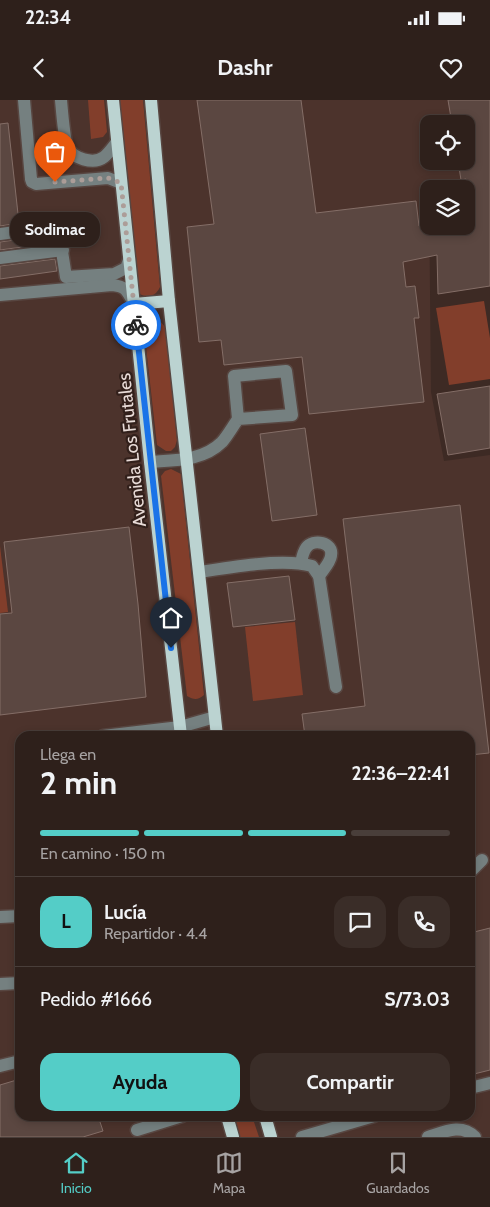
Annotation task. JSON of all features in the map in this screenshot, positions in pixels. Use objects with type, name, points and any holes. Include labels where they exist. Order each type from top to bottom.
[{"type":"main road","name":"Avenida Los Frutales","points":[[113,100],[150,462],[181,731]]},
{"type":"main road","points":[[151,100],[169,301],[216,731]]},
{"type":"main road","points":[[134,304],[169,301]]},
{"type":"main road","points":[[228,1121],[233,1137]]},
{"type":"main road","points":[[266,1121],[271,1137]]},
{"type":"lane","points":[[24,100],[30,179],[32,182],[36,184],[108,178],[121,183]]},
{"type":"lane","points":[[61,100],[67,147],[74,154],[82,159],[99,160],[117,142]]},
{"type":"lane","points":[[0,234],[58,226],[66,277],[114,274],[126,268],[129,260]]},
{"type":"lane","points":[[0,258],[63,250]]},
{"type":"lane","points":[[0,295],[112,285],[127,289],[134,304]]},
{"type":"lane","points":[[150,462],[187,459],[205,455],[221,442],[238,419],[234,376],[286,371],[292,415],[238,419]]},
{"type":"lane","points":[[300,563],[304,549],[309,545],[320,542],[326,544],[332,554],[319,576]]},
{"type":"lane","points":[[200,572],[234,567],[300,563],[312,566],[319,576],[336,687]]},
{"type":"lane","points":[[183,731],[215,716]]},
{"type":"lane","points":[[475,867],[482,860]]},
{"type":"lane","points":[[0,917],[15,916]]},
{"type":"lane","points":[[0,984],[15,983]]},
{"type":"lane","points":[[0,1066],[15,1062]]},
{"type":"lane","points":[[475,1087],[490,1083]]},
{"type":"lane","points":[[137,1130],[166,1121]]},
{"type":"lane","points":[[302,1137],[357,1121]]},
{"type":"lane","points":[[428,1137],[459,1128],[470,1132],[475,1137]]},
{"type":"shaded area","points":[[0,100],[490,100],[490,182],[475,184],[475,180],[420,180],[420,235],[429,235],[431,392],[444,461],[490,455],[490,1137],[0,1137]]},
{"type":"shaded area","points":[[88,100],[104,100],[107,132],[103,137],[91,139]]},
{"type":"shaded area","points":[[119,100],[143,100],[160,287],[151,296],[138,293]]},
{"type":"shaded area","points":[[484,301],[490,338],[490,379],[449,385],[436,308]]},
{"type":"shaded area","points":[[159,320],[166,328],[177,440],[175,447],[171,451],[166,451],[157,445],[144,329],[150,323]]},
{"type":"shaded area","points":[[171,469],[181,474],[204,695],[196,699],[187,696],[161,476],[165,471]]},
{"type":"shaded area","points":[[0,546],[8,612],[0,613]]},
{"type":"shaded area","points":[[295,622],[303,695],[253,701],[245,627]]},
{"type":"shaded area","points":[[236,1121],[254,1121],[259,1137],[240,1137]]},
{"type":"building","points":[[197,100],[301,100],[316,213],[416,201],[420,235],[475,235],[475,180],[461,180],[459,170],[475,170],[475,115],[450,115],[448,100],[490,100],[490,286],[438,294],[437,255],[403,262],[406,287],[415,286],[419,318],[414,318],[424,402],[309,414],[302,357],[224,365],[221,340],[199,342],[187,227],[214,224]]},
{"type":"building","points":[[8,123],[19,223],[0,226],[0,124]]},
{"type":"building","points":[[51,235],[52,243],[0,250],[0,242]]},
{"type":"building","points":[[55,259],[57,271],[0,279],[0,266]]},
{"type":"building","points":[[490,386],[490,448],[448,455],[437,394]]},
{"type":"building","points":[[305,428],[317,515],[272,521],[260,434]]},
{"type":"building","points":[[460,505],[489,753],[475,754],[475,731],[304,731],[302,714],[365,706],[343,519]]},
{"type":"building","points":[[129,527],[146,697],[0,715],[0,614],[12,613],[4,542]]},
{"type":"building","points":[[289,576],[295,620],[233,627],[227,583]]},
{"type":"building","points":[[490,928],[490,1070],[475,1074],[475,932]]},
{"type":"building","points":[[15,1080],[15,1121],[100,1121],[103,1131],[83,1137],[0,1137],[0,1085]]},
{"type":"way so far","points":[[55,182],[108,178],[121,183],[136,325]]},
{"type":"place","name":"Sodimac","points":[[55,182]]},
{"type":"route","points":[[136,325],[171,648]]}]
